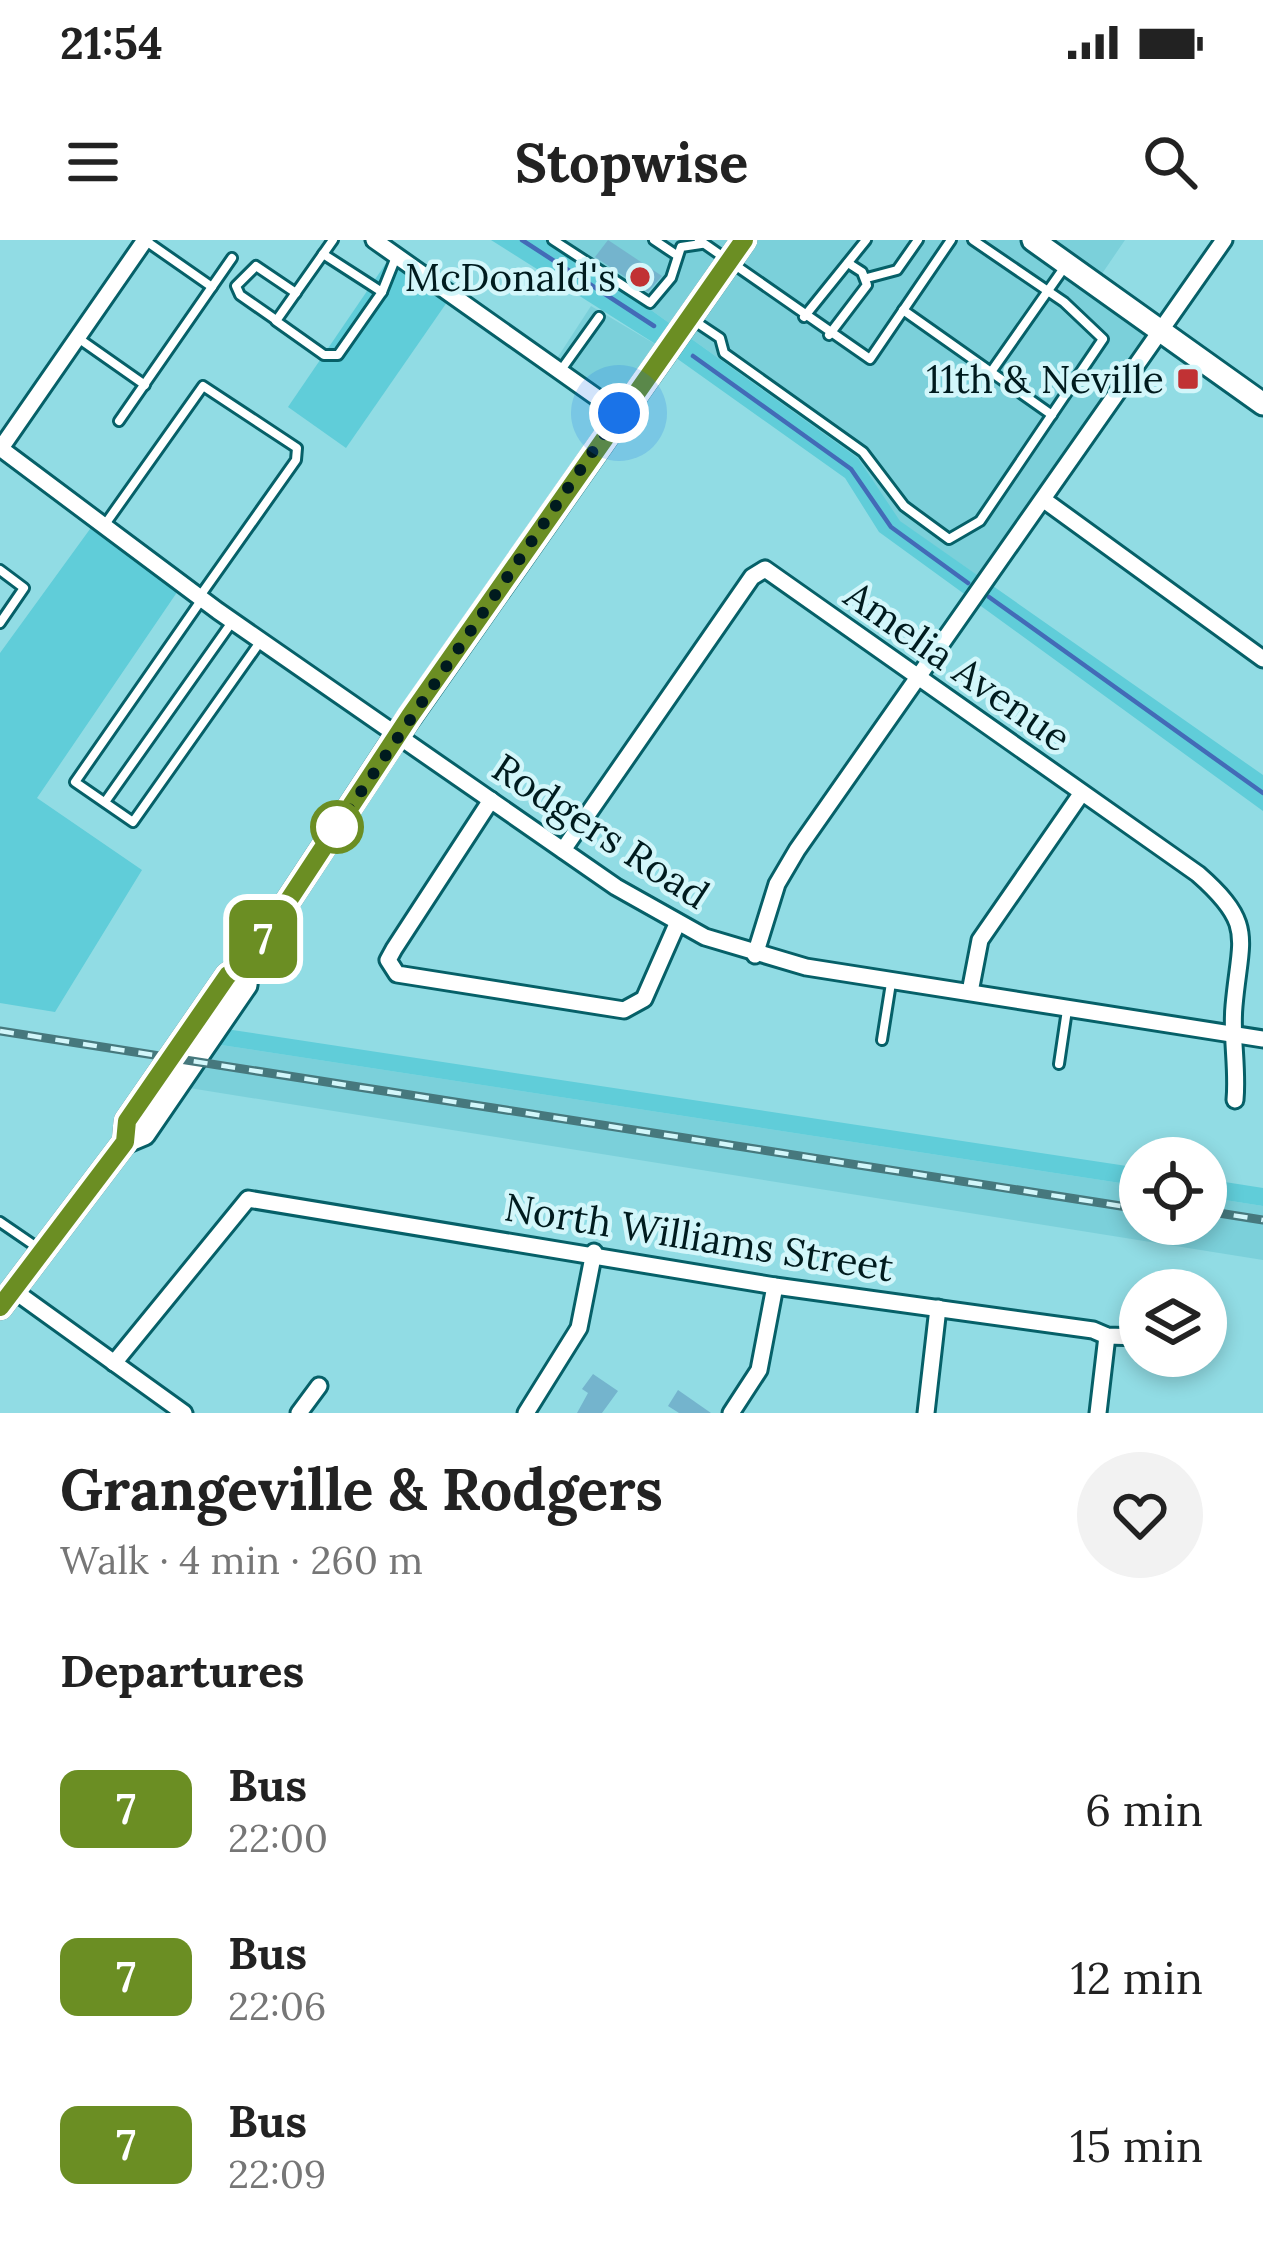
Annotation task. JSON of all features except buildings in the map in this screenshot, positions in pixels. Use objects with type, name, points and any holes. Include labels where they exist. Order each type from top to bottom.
[{"type":"main road","points":[[6,1298],[125,1142],[144,1134],[195,1062],[246,985],[248,962],[398,734],[744,240]]},
{"type":"main road","points":[[1037,241],[1261,398]]},
{"type":"street","points":[[0,449],[145,240]]},
{"type":"street","points":[[374,240],[619,413]]},
{"type":"street","points":[[755,955],[777,884],[1224,240]]},
{"type":"street","name":"Rodgers Road","points":[[0,449],[232,620],[677,924],[755,955],[1263,1039]]},
{"type":"street","points":[[1044,500],[1263,659]]},
{"type":"street","name":"Amelia Avenue","points":[[563,850],[760,571],[772,572],[1198,874],[1238,916],[1244,938],[1234,1035],[1235,1100]]},
{"type":"street","points":[[970,992],[980,940],[1082,794]]},
{"type":"street","points":[[491,800],[388,960],[397,974],[624,1010],[644,999],[677,924]]},
{"type":"street","name":"North Williams Street","points":[[114,1363],[248,1198],[594,1252],[775,1286],[1119,1336]]},
{"type":"street","points":[[526,1413],[579,1328],[594,1252]]},
{"type":"street","points":[[731,1413],[759,1370],[775,1286]]},
{"type":"street","points":[[6,1298],[114,1363],[184,1413]]},
{"type":"street","points":[[926,1413],[938,1308]]},
{"type":"street","points":[[1098,1413],[1107,1336]]},
{"type":"street","points":[[299,1413],[319,1386]]},
{"type":"lane","points":[[145,240],[212,287]]},
{"type":"lane","points":[[276,321],[333,240]]},
{"type":"lane","points":[[554,240],[650,303],[671,278],[675,254],[681,247],[700,242],[870,359],[950,240]]},
{"type":"lane","points":[[654,240],[675,254]]},
{"type":"lane","points":[[804,316],[866,240]]},
{"type":"lane","points":[[867,278],[897,270],[918,240]]},
{"type":"lane","points":[[689,317],[720,338],[724,353],[863,452],[904,506],[950,538],[980,521],[1103,339],[1048,291],[973,240]]},
{"type":"lane","points":[[323,254],[382,292]]},
{"type":"lane","points":[[296,293],[256,266],[236,286],[239,295],[324,355],[338,355],[382,292],[396,256]]},
{"type":"lane","points":[[119,422],[232,258]]},
{"type":"lane","points":[[848,262],[867,278]]},
{"type":"lane","points":[[991,372],[1067,264]]},
{"type":"lane","points":[[829,335],[862,293],[867,278]]},
{"type":"lane","points":[[903,310],[1052,415]]},
{"type":"lane","points":[[560,371],[599,317]]},
{"type":"lane","points":[[77,338],[145,385]]},
{"type":"lane","points":[[106,523],[203,386],[297,448],[296,460],[75,782],[134,822],[262,640]]},
{"type":"lane","points":[[0,570],[24,588],[0,622]]},
{"type":"lane","points":[[105,802],[232,620]]},
{"type":"lane","points":[[882,1040],[891,981]]},
{"type":"lane","points":[[1059,1064],[1067,1010]]},
{"type":"lane","points":[[0,1222],[42,1250]]},
{"type":"shaded area","points":[[491,240],[553,240],[858,458],[900,521],[1263,775],[1263,811],[879,532],[845,478],[665,350]]},
{"type":"shaded area","points":[[553,240],[1125,240],[1095,284],[1161,331],[987,582],[899,521],[858,458]]},
{"type":"shaded area","points":[[393,253],[452,295],[346,448],[288,407]]},
{"type":"shaded area","points":[[591,306],[665,350],[619,413],[552,366]]},
{"type":"shaded area","points":[[98,518],[184,582],[37,798],[142,870],[55,1012],[0,1003],[0,653]]},
{"type":"shaded area","points":[[228,975],[219,1028],[1119,1165],[1119,1183],[208,1043],[144,1134],[127,1121]]},
{"type":"shaded area","points":[[208,1043],[1119,1183],[1119,1237],[177,1086]]},
{"type":"shaded area","points":[[1227,1182],[1263,1188],[1263,1206],[1227,1200]]},
{"type":"shaded area","points":[[1227,1200],[1263,1206],[1263,1260],[1169,1245],[1227,1245]]},
{"type":"waterway","points":[[522,240],[654,326]]},
{"type":"waterway","points":[[693,356],[851,469],[891,527],[968,583]]},
{"type":"waterway","points":[[989,597],[1263,793]]},
{"type":"railway","points":[[0,1031],[1119,1206]]},
{"type":"railway","points":[[1227,1214],[1263,1220]]},
{"type":"bus line","name":"7","points":[[0,1307],[125,1142],[127,1121],[228,975],[248,962],[410,716],[744,240]]},
{"type":"place","name":"McDonald's","points":[[640,277]]},
{"type":"place","name":"11th & Neville","points":[[1188,379]]},
{"type":"route","points":[[337,827],[619,413]]}]
